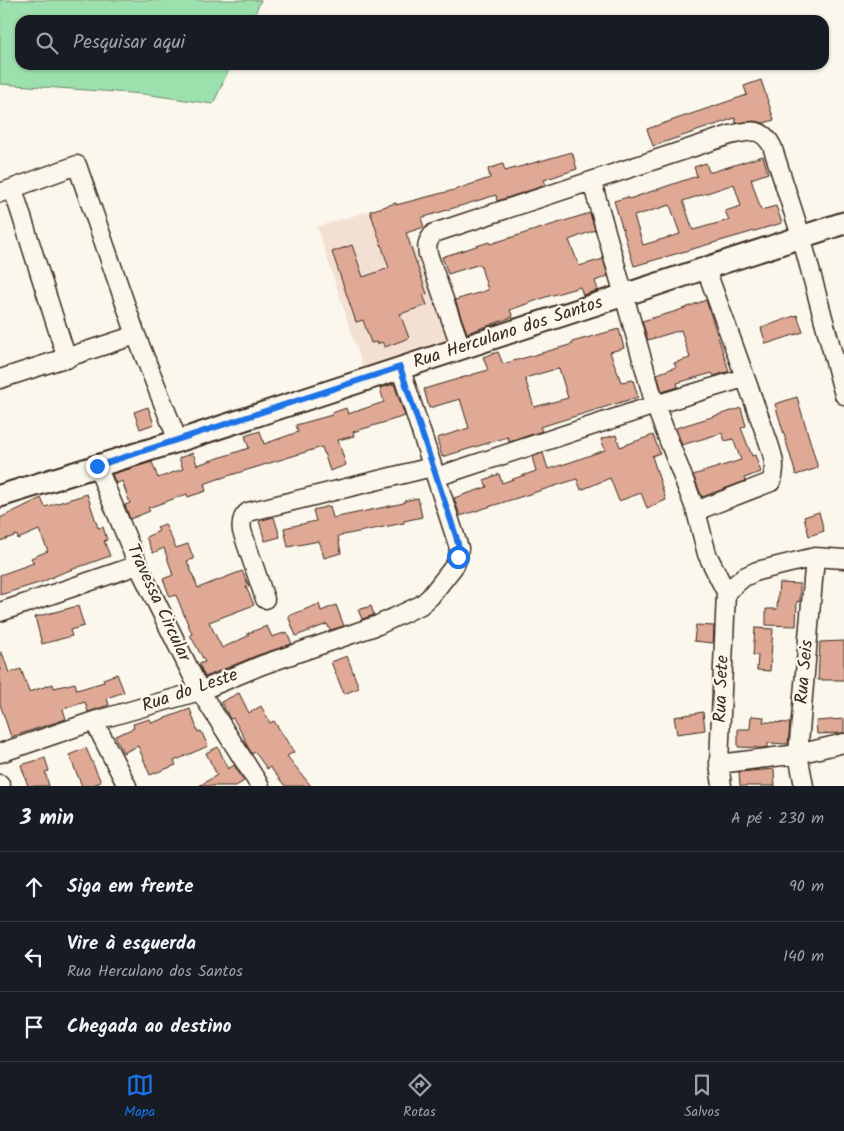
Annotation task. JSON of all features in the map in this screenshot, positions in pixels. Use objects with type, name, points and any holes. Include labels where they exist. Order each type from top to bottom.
[{"type":"street","points":[[461,348],[428,254],[427,246],[429,239],[434,233],[730,135],[752,130],[760,132],[767,137],[772,146],[801,236],[844,395]]},
{"type":"street","points":[[67,358],[6,191],[77,165],[136,335],[178,441]]},
{"type":"street","points":[[592,182],[655,405],[696,511],[707,554],[726,592],[744,577],[757,571],[815,557],[844,559]]},
{"type":"street","name":"Rua Herculano dos Santos","points":[[0,496],[178,441],[844,223]]},
{"type":"street","points":[[696,511],[771,482],[774,474],[770,449],[706,269]]},
{"type":"street","points":[[0,379],[136,335]]},
{"type":"street","name":"Rua do Leste","points":[[0,753],[94,721],[200,691],[262,665],[378,625],[422,604],[450,574],[458,557],[459,548],[400,367]]},
{"type":"street","points":[[265,599],[242,532],[241,524],[244,515],[248,512],[434,472],[744,378]]},
{"type":"street","name":"Travessa Circular","points":[[97,466],[138,565],[200,691],[260,786]]},
{"type":"street","name":"Rua Seis","points":[[804,786],[798,754],[815,557]]},
{"type":"street","points":[[0,612],[138,565]]},
{"type":"street","name":"Rua Sete","points":[[722,786],[719,764],[726,592]]},
{"type":"street","points":[[94,721],[128,786]]},
{"type":"street","points":[[719,764],[798,754],[844,743]]},
{"type":"shaded area","points":[[397,202],[449,345],[364,371],[317,227]]},
{"type":"green space","points":[[0,0],[261,0],[254,15],[15,15],[15,70],[229,70],[213,104],[144,94],[0,84]]},
{"type":"building","points":[[761,80],[774,120],[764,123],[754,121],[736,123],[735,118],[653,146],[647,129],[747,95],[744,86]]},
{"type":"building","points":[[572,152],[577,169],[544,180],[546,185],[497,201],[496,195],[421,218],[424,227],[406,233],[427,294],[423,295],[427,305],[400,314],[409,338],[385,347],[382,342],[377,344],[377,342],[371,343],[363,320],[356,322],[332,252],[352,245],[363,277],[389,268],[370,211],[454,190],[490,178],[488,169],[503,164],[505,171]]},
{"type":"building","points":[[763,156],[768,173],[751,179],[761,210],[776,206],[782,223],[634,266],[614,201],[628,197],[629,199],[697,176],[694,167],[706,163],[709,172]],"holes":[[[734,184],[741,206],[725,211],[729,220],[693,230],[683,201]],[[670,205],[680,234],[643,245],[634,216]]]},
{"type":"building","points":[[590,213],[595,230],[569,240],[579,266],[603,259],[608,276],[595,281],[598,290],[583,295],[580,287],[546,297],[510,310],[513,317],[467,333],[455,300],[488,290],[480,264],[448,274],[442,257]]},
{"type":"building","points":[[706,300],[729,371],[714,376],[712,373],[677,383],[678,387],[662,392],[657,374],[676,367],[674,363],[690,358],[681,330],[648,340],[642,321]]},
{"type":"building","points":[[797,315],[803,332],[766,344],[761,328]]},
{"type":"building","points":[[619,329],[624,348],[610,352],[621,382],[633,380],[638,397],[540,427],[542,431],[509,442],[508,437],[442,457],[437,438],[469,428],[460,399],[429,408],[424,389],[488,370],[483,357],[498,352],[503,364],[573,344],[572,342]],"holes":[[[559,368],[568,398],[534,407],[525,378]]]},
{"type":"building","points":[[394,384],[405,416],[353,432],[354,436],[338,440],[346,465],[330,471],[322,447],[204,484],[206,491],[188,497],[187,494],[148,508],[150,511],[130,519],[125,505],[130,503],[122,481],[116,484],[112,474],[152,462],[158,478],[183,469],[179,458],[193,453],[197,465],[249,448],[245,436],[260,431],[264,444],[298,432],[296,425],[332,415],[332,413],[346,408],[348,414],[384,402],[380,388]]},
{"type":"building","points":[[797,397],[818,468],[796,475],[775,404]]},
{"type":"building","points":[[148,407],[154,424],[140,429],[134,412]]},
{"type":"building","points":[[741,408],[746,426],[741,428],[752,456],[755,455],[761,472],[744,478],[745,481],[702,497],[693,475],[741,460],[733,439],[725,441],[722,433],[682,445],[676,428]]},
{"type":"building","points":[[616,435],[620,447],[653,435],[660,453],[652,456],[666,500],[647,508],[641,493],[619,501],[610,478],[581,490],[577,479],[460,516],[454,498],[487,487],[484,480],[499,474],[502,483],[536,471],[532,457],[543,453],[548,469],[568,463],[605,450],[601,439]]},
{"type":"building","points":[[87,494],[98,528],[103,527],[107,540],[104,541],[110,556],[42,582],[0,595],[0,575],[34,563],[31,558],[48,551],[39,530],[18,539],[17,535],[0,541],[0,518],[41,498],[45,507]]},
{"type":"building","points":[[418,498],[422,517],[404,521],[404,523],[338,536],[341,553],[324,558],[319,541],[288,547],[284,528],[316,521],[313,510],[330,506],[333,518],[404,503],[404,501]]},
{"type":"building","points":[[819,512],[824,531],[809,536],[804,517]]},
{"type":"building","points":[[274,517],[280,537],[265,541],[259,521]]},
{"type":"building","points":[[165,524],[176,548],[188,544],[194,559],[187,561],[198,588],[242,571],[249,586],[246,587],[254,605],[209,622],[222,648],[248,636],[248,633],[267,626],[272,637],[287,632],[292,644],[258,655],[205,677],[199,664],[205,662],[190,635],[192,634],[176,595],[170,597],[163,579],[173,575],[164,548],[153,553],[146,537],[159,531],[157,527]]},
{"type":"building","points":[[779,583],[800,584],[800,602],[797,601],[796,626],[766,625],[766,609],[777,609]]},
{"type":"building","points":[[319,604],[321,611],[336,605],[344,626],[330,630],[327,624],[296,636],[288,616]]},
{"type":"building","points":[[78,606],[84,626],[70,630],[72,636],[42,644],[35,617]]},
{"type":"building","points":[[371,606],[374,615],[362,619],[358,610]]},
{"type":"building","points":[[696,625],[714,626],[713,643],[694,641]]},
{"type":"building","points":[[755,628],[773,629],[770,671],[757,670],[758,655],[753,655]]},
{"type":"building","points":[[844,641],[844,680],[818,680],[820,642]]},
{"type":"building","points":[[2,652],[9,673],[21,669],[29,692],[53,684],[54,688],[75,683],[77,690],[104,682],[103,679],[117,674],[124,692],[107,698],[109,705],[88,712],[85,702],[63,709],[66,719],[11,737],[0,704],[0,653]]},
{"type":"building","points":[[347,656],[359,688],[344,694],[331,662]]},
{"type":"building","points":[[239,693],[249,713],[261,706],[270,723],[274,721],[294,752],[287,756],[311,786],[285,786],[270,767],[267,769],[255,752],[252,754],[233,718],[230,719],[221,702]]},
{"type":"building","points":[[190,709],[198,732],[201,731],[208,746],[174,761],[176,765],[150,775],[138,746],[123,753],[115,736],[134,728],[133,724],[150,719],[152,723]]},
{"type":"building","points":[[703,712],[705,730],[677,734],[674,717]]},
{"type":"building","points":[[751,716],[764,717],[763,722],[790,723],[788,744],[768,743],[768,747],[762,748],[738,747],[738,729],[750,729]]},
{"type":"building","points":[[844,719],[844,733],[817,734],[816,721]]},
{"type":"building","points":[[218,747],[228,769],[234,765],[244,781],[236,786],[199,786],[217,775],[206,753]]},
{"type":"building","points":[[86,748],[101,782],[90,786],[82,786],[69,755]]},
{"type":"building","points":[[45,758],[49,771],[45,772],[49,786],[28,786],[21,765]]},
{"type":"building","points":[[774,769],[775,786],[740,786],[739,772]]},
{"type":"route","points":[[97,466],[400,367],[456,536],[459,548],[458,557]]}]
